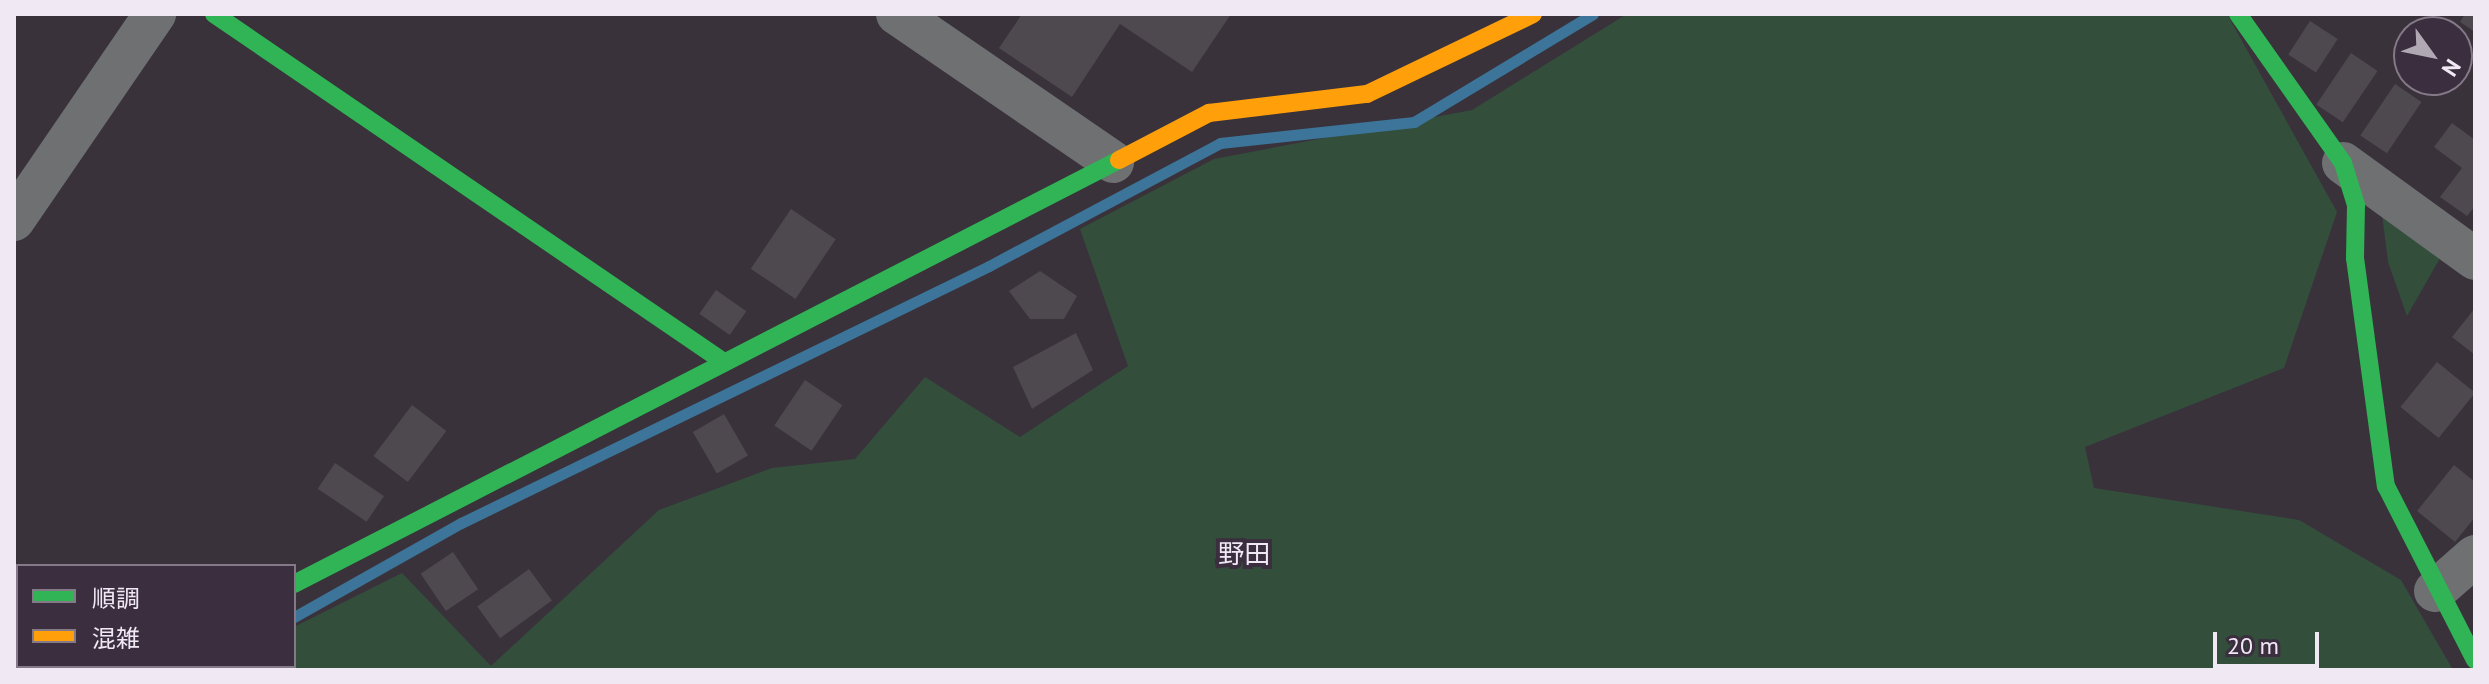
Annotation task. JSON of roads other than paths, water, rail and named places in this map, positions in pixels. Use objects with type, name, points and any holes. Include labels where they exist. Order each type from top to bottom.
[{"type":"street","points":[[14,220],[155,14]]},
{"type":"street","points":[[214,14],[721,360]]},
{"type":"street","points":[[897,14],[1113,162]]},
{"type":"street","points":[[296,583],[721,360],[1209,113],[1367,94],[1533,14]]},
{"type":"street","points":[[2238,14],[2343,163],[2356,205],[2355,258],[2386,486],[2435,591],[2475,660]]},
{"type":"street","points":[[2343,163],[2475,259]]},
{"type":"street","points":[[2435,591],[2475,556]]},
{"type":"waterway","points":[[296,616],[461,523],[989,266],[1220,143],[1414,122],[1593,14]]},
{"type":"waterway","points":[[199,670],[202,668]]},
{"type":"district","name":"野田","points":[[1244,554]]}]
